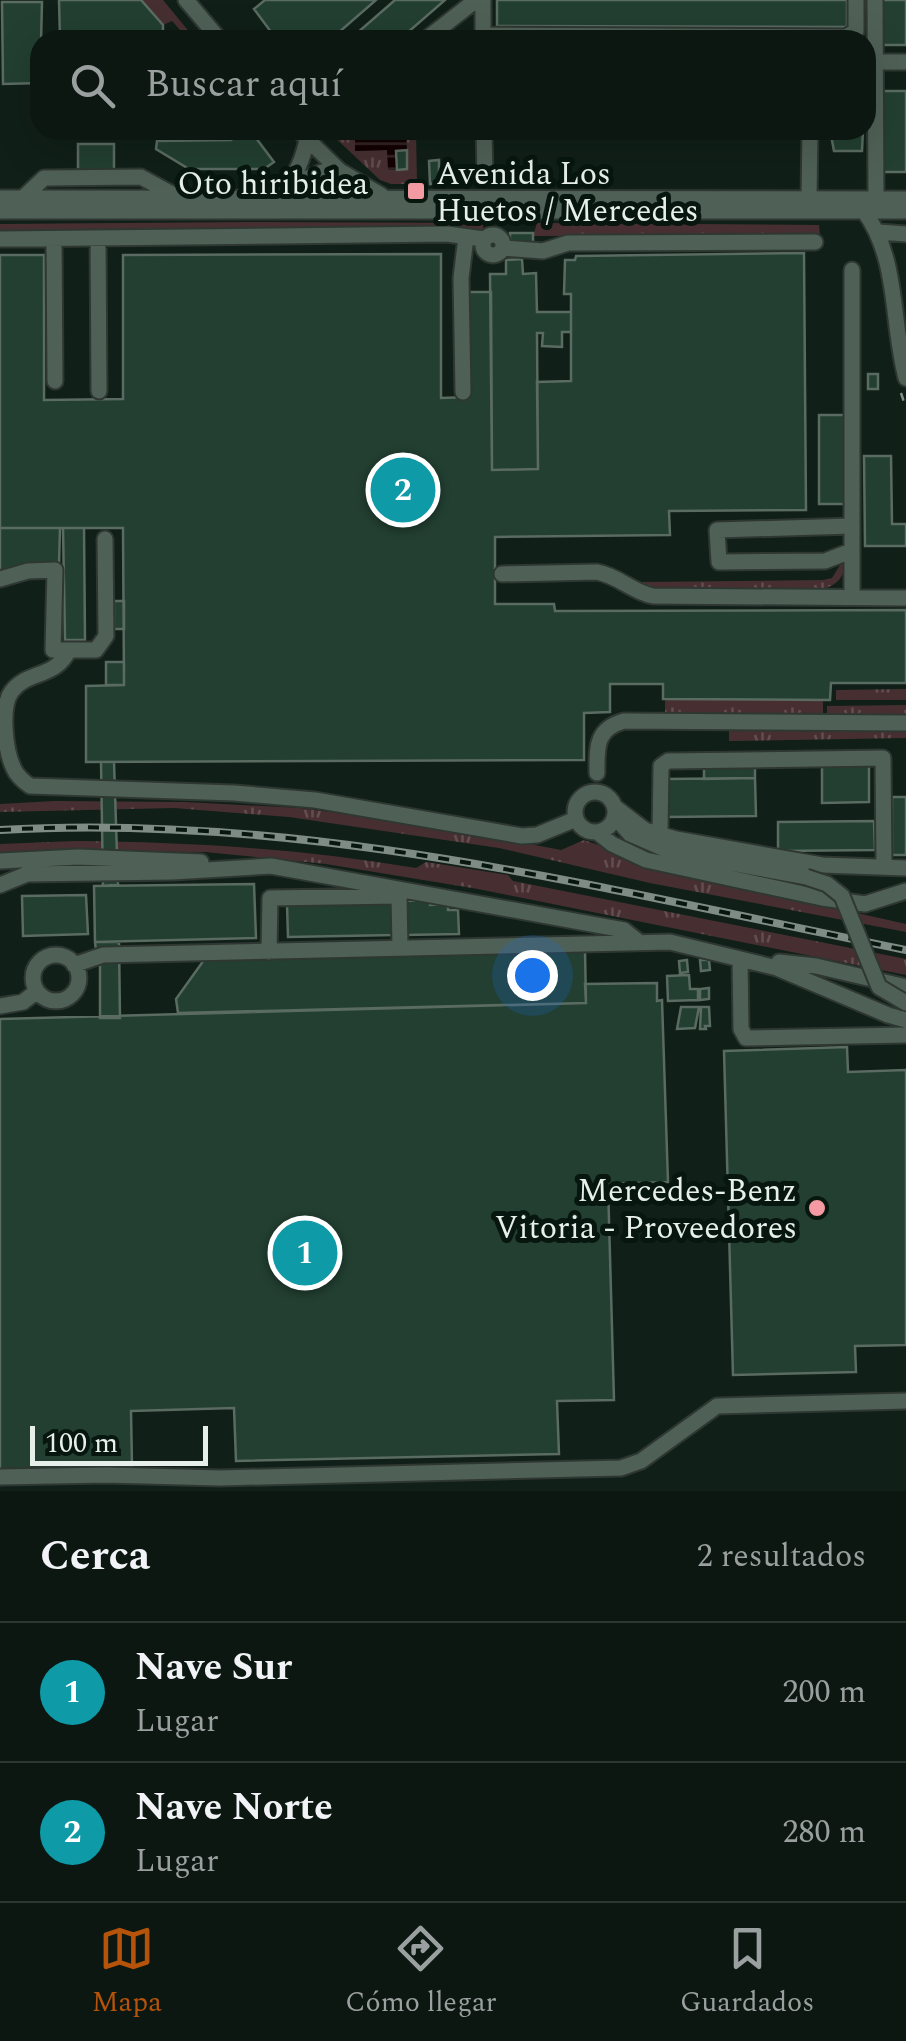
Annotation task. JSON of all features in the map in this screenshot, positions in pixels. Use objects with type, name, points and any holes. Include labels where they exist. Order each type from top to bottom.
[{"type":"street","points":[[186,0],[210,30]]},
{"type":"street","points":[[480,0],[482,30]]},
{"type":"street","points":[[440,30],[480,0]]},
{"type":"street","points":[[856,0],[856,30]]},
{"type":"street","points":[[875,0],[875,30]]},
{"type":"street","points":[[876,62],[906,62]]},
{"type":"street","points":[[484,140],[485,176]]},
{"type":"street","points":[[809,198],[810,140]]},
{"type":"street","points":[[876,140],[876,199]]},
{"type":"street","points":[[303,142],[340,171],[385,197]]},
{"type":"street","points":[[303,142],[308,178],[318,204]]},
{"type":"street","points":[[270,197],[292,179],[303,142]]},
{"type":"street","points":[[308,178],[340,171]]},
{"type":"street","name":"Oto hiribidea","points":[[0,198],[270,197],[318,204],[385,197],[906,199]]},
{"type":"street","name":"Oto hiribidea","points":[[0,211],[318,204],[496,210],[906,211]]},
{"type":"street","points":[[494,240],[496,210]]},
{"type":"street","points":[[864,211],[879,232],[888,262],[897,346],[906,378]]},
{"type":"street","points":[[879,232],[906,234]]},
{"type":"street","points":[[0,239],[447,234],[543,251],[568,243],[815,242]]},
{"type":"street","points":[[463,392],[461,278],[466,237]]},
{"type":"street","points":[[98,238],[99,391]]},
{"type":"street","points":[[54,239],[54,380]]},
{"type":"street","points":[[852,270],[852,598]]},
{"type":"street","points":[[852,526],[717,530],[718,562],[825,561],[852,551]]},
{"type":"street","points":[[0,579],[28,571],[55,570],[53,650],[96,650],[106,636],[105,539]]},
{"type":"street","points":[[502,574],[613,574],[637,593],[654,596],[906,598]]},
{"type":"street","points":[[69,650],[63,663],[19,684],[10,693],[5,760],[30,786],[234,792],[316,800],[522,836],[537,836],[576,819]]},
{"type":"street","points":[[598,773],[597,742],[602,733],[624,722],[906,723]]},
{"type":"street","points":[[660,834],[659,776],[661,766],[668,761],[883,758],[884,868]]},
{"type":"street","points":[[672,852],[630,834],[604,793],[590,792],[576,806],[576,819],[584,829],[600,831],[639,847],[806,876],[827,884],[842,896],[879,987],[906,1003]]},
{"type":"street","points":[[600,831],[615,812]]},
{"type":"street","points":[[615,812],[660,834],[806,862],[906,868]]},
{"type":"street","points":[[600,831],[612,844],[646,860],[822,898],[864,904],[906,890]]},
{"type":"street","points":[[0,861],[154,858],[228,868]]},
{"type":"street","points":[[0,885],[27,874],[270,866],[624,930],[640,942]]},
{"type":"street","points":[[269,952],[270,898],[399,896],[400,948]]},
{"type":"street","points":[[74,964],[102,955],[670,942],[777,968],[906,1020]]},
{"type":"street","points":[[59,955],[74,964],[78,983],[72,995],[54,1000],[37,991],[34,972],[41,961],[59,955]]},
{"type":"street","points":[[740,959],[816,966],[906,987]]},
{"type":"street","points":[[740,959],[741,1028],[746,1038],[906,1035]]},
{"type":"street","points":[[0,1006],[23,1002],[37,991]]},
{"type":"street","points":[[0,1477],[220,1478],[621,1468],[641,1461],[709,1411],[726,1404],[906,1400]]},
{"type":"green space","points":[[141,0],[163,0],[188,30],[180,30],[172,21],[163,25]]},
{"type":"green space","points":[[338,140],[355,140],[356,151],[387,150],[389,170],[407,169],[406,140],[416,140],[417,184],[380,180]]},
{"type":"green space","points":[[483,223],[483,232],[465,228],[0,232],[0,224]]},
{"type":"green space","points":[[537,223],[819,225],[820,235],[533,236]]},
{"type":"green space","points":[[845,563],[836,582],[816,591],[659,589],[646,587],[642,582],[823,580],[832,578]]},
{"type":"green space","points":[[906,689],[906,700],[836,700],[836,690]]},
{"type":"green space","points":[[665,699],[823,700],[823,716],[665,717]]},
{"type":"green space","points":[[906,705],[906,715],[827,716],[827,706]]},
{"type":"green space","points":[[906,730],[906,738],[729,741],[729,731]]},
{"type":"green space","points":[[55,801],[300,808],[433,826],[561,850],[584,840],[673,872],[906,924],[906,932],[650,883],[499,848],[289,817],[174,808],[0,812],[0,804]]},
{"type":"green space","points":[[76,841],[247,848],[416,868],[426,862],[508,875],[513,881],[906,959],[906,975],[478,889],[326,864],[205,852],[0,854],[0,844]]},
{"type":"shaded area","points":[[355,140],[406,140],[407,150],[396,151],[397,170],[388,170],[387,150],[355,151]]},
{"type":"building","points":[[59,0],[141,0],[163,25],[163,30],[60,30]]},
{"type":"building","points":[[265,0],[376,0],[342,30],[270,30],[254,9]]},
{"type":"building","points":[[395,0],[445,0],[410,30],[360,30]]},
{"type":"building","points":[[497,0],[847,0],[847,27],[497,26]]},
{"type":"building","points":[[880,0],[906,0],[906,45],[880,45]]},
{"type":"building","points":[[2,2],[42,2],[41,30],[30,30],[30,83],[3,84]]},
{"type":"building","points":[[880,91],[906,91],[906,172],[879,172]]},
{"type":"building","points":[[258,140],[274,162],[264,169],[189,169],[156,149],[157,141]]},
{"type":"building","points":[[832,140],[863,140],[862,151],[834,151]]},
{"type":"building","points":[[78,144],[114,144],[114,174],[78,175]]},
{"type":"building","points":[[407,150],[407,169],[397,170],[396,151]]},
{"type":"building","points":[[439,160],[439,183],[430,184],[429,161]]},
{"type":"building","points":[[510,233],[533,233],[533,243],[510,243]]},
{"type":"building","points":[[804,253],[806,510],[669,511],[670,535],[495,537],[495,604],[554,604],[555,611],[906,610],[906,683],[831,683],[830,700],[663,699],[663,684],[610,684],[610,712],[584,713],[584,760],[86,762],[86,686],[124,685],[123,528],[0,528],[0,255],[44,255],[44,400],[123,399],[123,255],[441,254],[441,398],[468,397],[467,292],[491,292],[492,470],[538,469],[537,382],[571,381],[571,294],[564,294],[565,260],[575,260],[576,256]]},
{"type":"building","points":[[522,259],[523,274],[536,273],[537,312],[571,312],[571,332],[562,332],[562,347],[542,346],[543,333],[537,333],[538,469],[492,470],[490,274],[506,274],[506,260]]},
{"type":"building","points":[[868,374],[878,374],[878,389],[868,389]]},
{"type":"building","points":[[819,415],[846,415],[847,504],[819,504]]},
{"type":"building","points":[[864,456],[891,456],[892,524],[906,524],[906,546],[865,546]]},
{"type":"building","points":[[0,528],[60,528],[59,565],[0,572]]},
{"type":"building","points":[[63,528],[84,528],[85,640],[65,640]]},
{"type":"building","points":[[114,601],[124,601],[124,629],[114,629]]},
{"type":"building","points":[[106,662],[124,662],[124,685],[106,685]]},
{"type":"building","points":[[101,762],[114,762],[118,885],[103,886]]},
{"type":"building","points":[[755,765],[755,778],[704,779],[704,766]]},
{"type":"building","points":[[869,765],[869,802],[822,803],[822,766]]},
{"type":"building","points":[[755,778],[756,816],[667,817],[667,779]]},
{"type":"building","points":[[892,797],[906,797],[906,855],[892,855]]},
{"type":"building","points":[[874,821],[875,850],[778,851],[778,822]]},
{"type":"building","points":[[254,884],[256,938],[95,942],[94,886]]},
{"type":"building","points":[[86,895],[88,934],[23,936],[22,896]]},
{"type":"building","points":[[430,900],[430,905],[448,904],[448,910],[458,910],[459,934],[405,935],[404,901]]},
{"type":"building","points":[[393,902],[394,935],[288,937],[287,904]]},
{"type":"building","points":[[95,942],[119,942],[120,1018],[100,1018],[100,960]]},
{"type":"building","points":[[585,951],[586,1003],[178,1013],[176,999],[204,960]]},
{"type":"building","points":[[687,960],[688,972],[680,973],[679,961]]},
{"type":"building","points":[[700,960],[709,960],[710,970],[701,971]]},
{"type":"building","points":[[689,975],[690,989],[698,989],[698,1000],[668,1001],[667,976]]},
{"type":"building","points":[[657,983],[657,1001],[662,1000],[668,1182],[608,1184],[614,1400],[557,1401],[559,1454],[236,1461],[234,1408],[131,1411],[132,1466],[0,1470],[0,1019],[586,1003],[585,984]]},
{"type":"building","points":[[709,988],[709,999],[700,1000],[700,989]]},
{"type":"building","points":[[681,1007],[699,1007],[695,1028],[677,1029]]},
{"type":"building","points":[[701,1007],[709,1007],[710,1026],[706,1029],[700,1029]]},
{"type":"building","name":"Mercedes-Benz Vitoria - Proveedores","points":[[847,1047],[848,1072],[906,1070],[906,1345],[855,1346],[856,1372],[733,1375],[724,1051]]},
{"type":"railway","points":[[0,830],[115,828],[343,844],[569,881],[906,950]]},
{"type":"place","name":"Avenida Los Huetos / Mercedes","points":[[416,191]]},
{"type":"place","name":"Nave Norte","points":[[403,490]]},
{"type":"place","name":"Mercedes-Benz Vitoria - Proveedores","points":[[817,1208]]},
{"type":"place","name":"Nave Sur","points":[[305,1253]]}]
